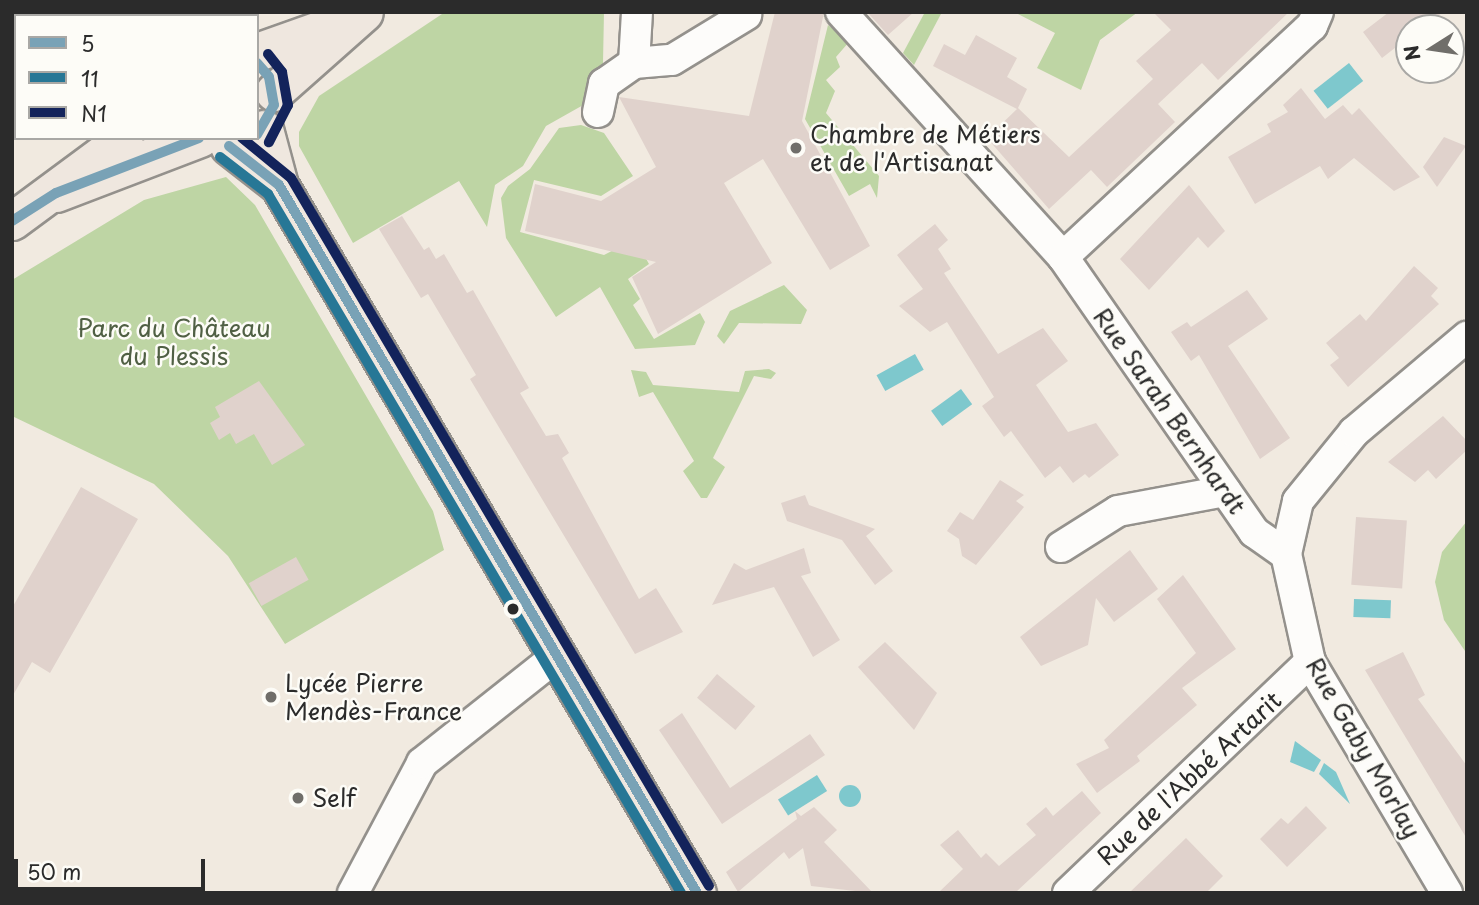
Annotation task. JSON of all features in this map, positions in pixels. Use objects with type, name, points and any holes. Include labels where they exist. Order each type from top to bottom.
[{"type":"main road","points":[[259,51],[360,15]]},
{"type":"main road","points":[[266,78],[360,15]]},
{"type":"main road","points":[[12,221],[56,193],[122,140]]},
{"type":"main road","points":[[56,193],[224,140]]},
{"type":"main road","points":[[237,140],[279,185],[697,893]]},
{"type":"street","points":[[634,63],[637,12]]},
{"type":"street","name":"Rue Sarah Bernhardt","points":[[841,12],[1063,257],[1254,532],[1286,554]]},
{"type":"street","points":[[1063,257],[1312,26],[1318,12]]},
{"type":"street","points":[[598,112],[604,84],[634,63],[672,60],[746,13]]},
{"type":"street","name":"Rue Gaby Morlay","points":[[1447,893],[1310,663],[1286,554],[1298,501],[1354,432],[1467,337]]},
{"type":"street","points":[[1061,547],[1118,511],[1225,491]]},
{"type":"street","points":[[353,893],[422,764],[558,656]]},
{"type":"street","name":"Rue de l'Abbé Artarit","points":[[1068,893],[1310,663]]},
{"type":"green space","points":[[445,12],[604,12],[603,63],[585,104],[546,126],[523,166],[495,185],[487,227],[459,181],[353,243],[299,146],[299,132],[319,96]]},
{"type":"green space","points":[[925,12],[942,12],[914,65],[903,53]]},
{"type":"green space","points":[[1014,12],[1138,12],[1100,40],[1081,90],[1037,68],[1055,33]]},
{"type":"green space","points":[[828,25],[849,42],[836,57],[840,67],[826,80],[835,91],[826,113],[879,176],[877,198],[870,184],[849,196],[805,119]]},
{"type":"green space","points":[[581,125],[604,133],[633,176],[601,196],[534,180],[520,232],[604,255],[635,239],[649,264],[628,279],[640,299],[633,305],[654,339],[700,313],[705,322],[695,345],[635,349],[600,287],[556,317],[506,238],[501,198],[508,186],[530,169],[559,128]]},
{"type":"green space","name":"Parc du Château du Plessis","points":[[226,177],[255,205],[433,511],[444,550],[285,644],[228,556],[154,484],[12,416],[12,280],[144,200]]},
{"type":"green space","points":[[784,285],[807,310],[801,324],[739,323],[724,344],[717,336],[730,311]]},
{"type":"green space","points":[[769,369],[776,373],[771,379],[754,376],[713,458],[725,467],[707,498],[701,498],[683,471],[694,461],[653,392],[639,397],[631,370],[646,372],[653,385],[739,392],[745,371]]},
{"type":"green space","points":[[1467,521],[1467,654],[1444,620],[1435,582],[1442,552]]},
{"type":"water","points":[[1349,63],[1363,81],[1328,109],[1314,91]]},
{"type":"water","points":[[915,354],[924,370],[885,391],[877,375]]},
{"type":"water","points":[[961,389],[972,404],[942,426],[931,411]]},
{"type":"water","points":[[1354,599],[1391,600],[1390,618],[1353,617]]},
{"type":"water","points":[[1295,741],[1321,760],[1314,772],[1290,762]]},
{"type":"water","points":[[1324,763],[1336,772],[1350,804],[1319,774]]},
{"type":"water","points":[[817,775],[827,791],[788,815],[778,799]]},
{"type":"water","points":[[850,785],[858,788],[861,796],[858,804],[850,807],[842,804],[839,796],[842,788]]},
{"type":"building","points":[[775,12],[824,12],[802,121],[870,246],[830,270],[763,159],[724,183],[772,263],[658,334],[632,277],[656,262],[525,231],[535,184],[601,201],[656,167],[619,97],[749,116]]},
{"type":"building","points":[[867,12],[914,12],[888,35]]},
{"type":"building","points":[[1153,12],[1289,12],[1218,80],[1202,63],[1158,104],[1175,122],[1107,187],[1091,170],[1049,209],[987,138],[1017,109],[933,66],[944,44],[965,55],[976,35],[1017,58],[1007,77],[1027,89],[1018,108],[1069,157],[1153,79],[1136,61],[1171,30]]},
{"type":"building","points":[[1389,12],[1443,12],[1395,14],[1395,48],[1382,58],[1363,32]]},
{"type":"building","points":[[1301,88],[1325,119],[1343,105],[1352,115],[1359,108],[1420,177],[1394,191],[1354,158],[1328,179],[1320,166],[1255,204],[1228,157],[1271,132],[1267,124],[1288,112],[1283,105]]},
{"type":"building","points":[[1444,137],[1466,146],[1437,187],[1423,167]]},
{"type":"building","points":[[1189,185],[1225,231],[1208,248],[1198,237],[1149,290],[1120,259]]},
{"type":"building","points":[[402,216],[424,250],[429,247],[436,259],[444,254],[467,293],[473,290],[529,388],[520,393],[546,436],[558,434],[569,453],[562,458],[639,599],[656,588],[683,632],[635,654],[470,379],[476,375],[428,294],[421,298],[379,229]]},
{"type":"building","points":[[935,224],[948,240],[938,249],[951,269],[944,273],[998,354],[1043,328],[1068,361],[1036,385],[1068,432],[1096,423],[1119,455],[1089,478],[1085,474],[1073,483],[1060,466],[1045,478],[1011,431],[1004,437],[982,406],[994,397],[947,322],[930,332],[899,306],[923,289],[897,255]]},
{"type":"building","points":[[1414,266],[1438,288],[1431,296],[1439,304],[1348,387],[1330,365],[1339,358],[1326,343],[1360,314],[1366,321]]},
{"type":"building","points":[[1247,290],[1268,319],[1228,346],[1290,438],[1260,459],[1199,355],[1191,361],[1171,332],[1187,322],[1191,327]]},
{"type":"building","points":[[259,381],[305,445],[272,465],[254,434],[236,444],[230,433],[219,440],[210,423],[220,417],[215,407]]},
{"type":"building","points":[[1443,416],[1467,441],[1467,450],[1436,479],[1428,470],[1415,482],[1388,462]]},
{"type":"building","points":[[1000,480],[1024,495],[1016,501],[1024,507],[976,565],[962,556],[959,539],[947,531],[960,512],[973,520]]},
{"type":"building","points":[[81,487],[138,519],[50,673],[32,662],[12,697],[12,608]]},
{"type":"building","points":[[805,495],[809,505],[875,529],[866,536],[893,571],[875,585],[842,540],[787,521],[781,503]]},
{"type":"building","points":[[1356,517],[1407,521],[1402,588],[1351,585]]},
{"type":"building","points":[[804,548],[811,573],[801,576],[840,640],[813,657],[774,587],[712,605],[734,563],[746,570]]},
{"type":"building","points":[[1130,550],[1158,589],[1114,622],[1096,598],[1088,645],[1041,666],[1020,637]]},
{"type":"building","points":[[296,557],[309,580],[261,606],[249,583]]},
{"type":"building","points":[[1183,575],[1236,649],[1182,688],[1197,705],[1137,756],[1140,761],[1097,793],[1076,764],[1109,748],[1104,740],[1196,653],[1157,599]]},
{"type":"building","points":[[885,642],[937,693],[914,730],[858,667]]},
{"type":"building","points":[[1403,652],[1425,695],[1418,699],[1467,766],[1467,839],[1365,670]]},
{"type":"building","points":[[717,674],[755,706],[735,730],[697,698]]},
{"type":"building","points":[[682,713],[730,788],[810,734],[825,755],[722,824],[659,730]]},
{"type":"building","points":[[1082,791],[1101,813],[1015,893],[938,893],[963,869],[940,845],[958,830],[981,858],[986,853],[999,866],[1036,835],[1026,824],[1046,807],[1053,816]]},
{"type":"building","points":[[1306,806],[1327,828],[1287,867],[1260,839],[1281,818],[1288,824]]},
{"type":"building","points":[[814,807],[837,830],[824,842],[873,893],[811,886],[803,848],[789,859],[784,852],[738,892],[726,872],[797,819],[795,811],[801,816]]},
{"type":"building","points":[[1186,838],[1223,876],[1206,893],[1129,893]]},
{"type":"transit line","name":"N1","points":[[268,54],[282,72],[288,105],[269,142]]},
{"type":"transit line","name":"5","points":[[259,65],[269,77],[274,105],[259,131]]},
{"type":"transit line","name":"5","points":[[12,221],[56,193],[194,140]]},
{"type":"transit line","name":"N1","points":[[244,140],[291,178],[709,886]]},
{"type":"transit line","name":"5","points":[[229,146],[279,185],[697,893]]},
{"type":"transit line","name":"11","points":[[220,157],[268,194],[681,893]]},
{"type":"place","name":"Chambre de Métiers et de l'Artisanat","points":[[796,148]]},
{"type":"place","name":"Lycée Pierre Mendès-France","points":[[271,697]]},
{"type":"place","name":"Self","points":[[298,798]]}]
